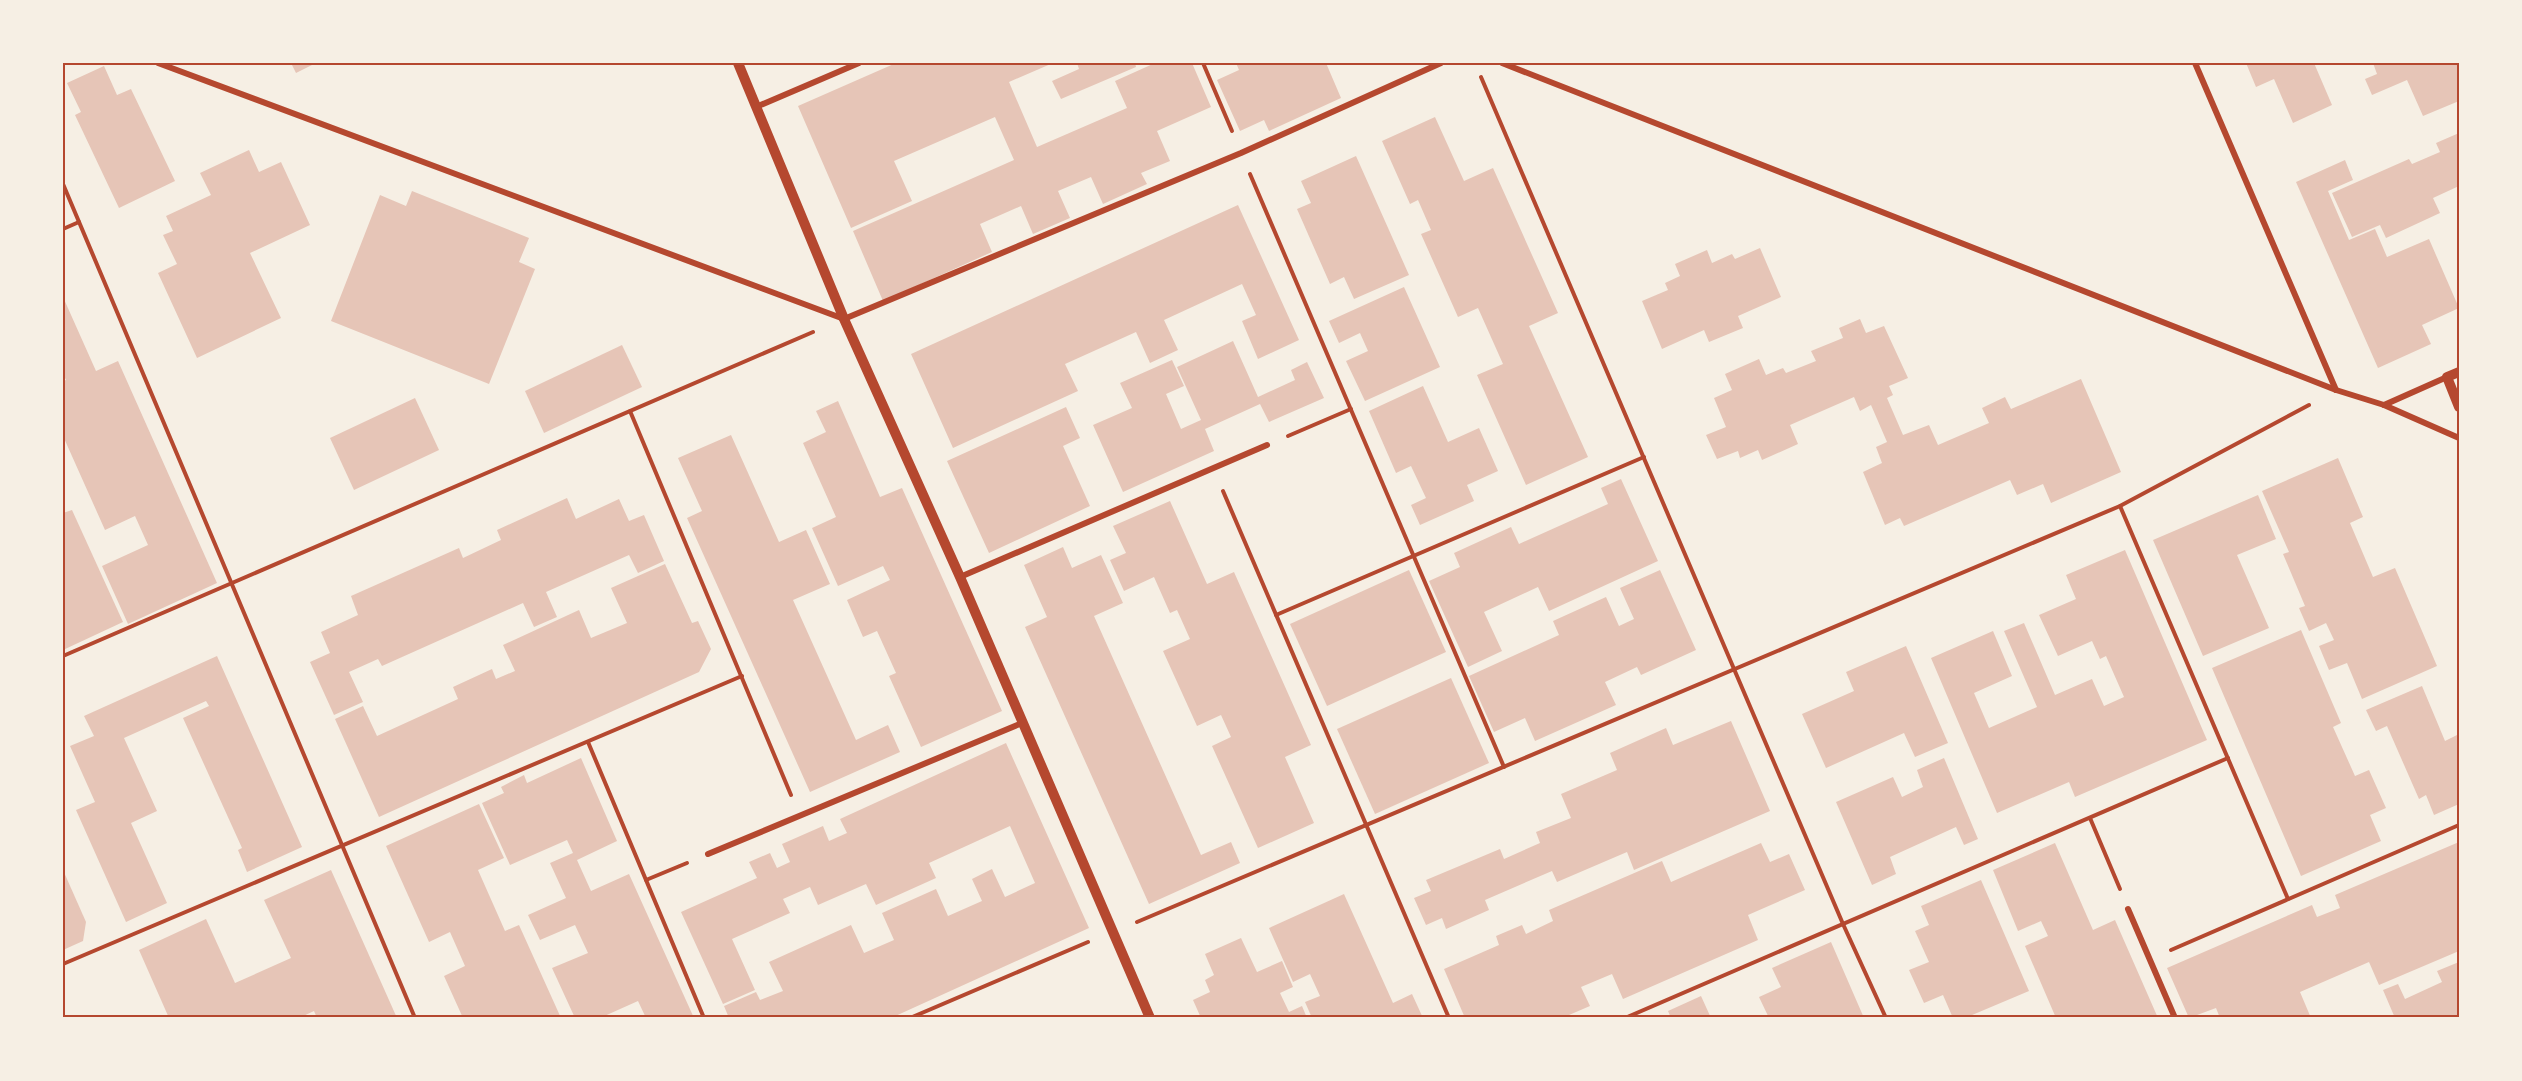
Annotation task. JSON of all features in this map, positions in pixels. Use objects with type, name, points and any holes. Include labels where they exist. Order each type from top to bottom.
[{"type":"street","points":[[158,63],[844,319],[1241,153],[1441,63]]},
{"type":"street","points":[[738,63],[844,319],[960,577],[1150,1018]]},
{"type":"street","points":[[756,107],[859,63]]},
{"type":"street","points":[[1502,63],[2336,390],[2384,405],[2459,438]]},
{"type":"street","points":[[2195,63],[2336,390]]},
{"type":"street","points":[[2384,405],[2459,372]]},
{"type":"street","points":[[2447,377],[2459,407]]},
{"type":"street","points":[[960,577],[1267,445]]},
{"type":"street","points":[[708,854],[1022,723]]},
{"type":"street","points":[[2128,909],[2175,1018]]},
{"type":"path","points":[[1203,63],[1504,767]]},
{"type":"path","points":[[1480,74],[1886,1018]]},
{"type":"path","points":[[63,184],[415,1018]]},
{"type":"path","points":[[63,229],[79,222]]},
{"type":"path","points":[[63,656],[844,319]]},
{"type":"path","points":[[910,1018],[2120,506],[2336,390]]},
{"type":"path","points":[[1267,445],[1351,409]]},
{"type":"path","points":[[630,411],[800,815]]},
{"type":"path","points":[[1276,615],[1644,457]]},
{"type":"path","points":[[1213,468],[1449,1018]]},
{"type":"path","points":[[2120,506],[2288,899]]},
{"type":"path","points":[[63,964],[742,676]]},
{"type":"path","points":[[588,741],[704,1018]]},
{"type":"path","points":[[1625,1018],[2228,758]]},
{"type":"path","points":[[2090,818],[2128,909]]},
{"type":"path","points":[[2150,959],[2459,825]]},
{"type":"path","points":[[646,880],[708,854]]},
{"type":"building","points":[[291,63],[316,63],[296,73]]},
{"type":"building","points":[[896,63],[1053,63],[1009,82],[1037,147],[1127,108],[1115,81],[1155,63],[1192,63],[1211,107],[1157,131],[1170,161],[1141,173],[1147,184],[1103,204],[1091,177],[1058,191],[1070,218],[1033,234],[1021,206],[980,224],[992,252],[883,301],[853,231],[1014,160],[995,117],[894,161],[912,201],[851,228],[798,106]]},
{"type":"building","points":[[1077,63],[1135,63],[1136,67],[1061,99],[1052,81],[1079,69]]},
{"type":"building","points":[[1236,63],[1326,63],[1341,98],[1269,131],[1264,120],[1240,131],[1217,80],[1239,70]]},
{"type":"building","points":[[2246,63],[2314,63],[2332,105],[2293,123],[2274,79],[2256,87]]},
{"type":"building","points":[[2373,63],[2459,63],[2459,101],[2423,116],[2407,80],[2372,95],[2365,79],[2377,74]]},
{"type":"building","points":[[104,66],[117,95],[131,89],[175,181],[119,208],[75,115],[81,112],[67,83]]},
{"type":"building","points":[[1435,117],[1464,181],[1493,168],[1558,313],[1529,326],[1588,457],[1526,485],[1477,375],[1503,364],[1478,308],[1458,317],[1421,234],[1431,230],[1418,200],[1410,204],[1382,141]]},
{"type":"building","points":[[2459,133],[2459,186],[2433,198],[2440,213],[2386,238],[2380,225],[2352,237],[2332,193],[2409,159],[2412,164],[2440,152],[2436,143]]},
{"type":"building","points":[[249,150],[259,172],[281,162],[310,225],[250,253],[281,318],[197,358],[158,273],[177,264],[163,235],[173,231],[166,216],[211,195],[200,173]]},
{"type":"building","points":[[1356,156],[1409,275],[1354,299],[1344,277],[1330,284],[1297,209],[1311,203],[1301,181]]},
{"type":"building","points":[[2345,160],[2353,180],[2328,191],[2349,240],[2375,229],[2387,257],[2429,239],[2459,308],[2422,325],[2431,344],[2378,368],[2296,182]]},
{"type":"building","points":[[412,191],[529,238],[519,262],[535,269],[489,384],[331,321],[380,195],[406,206]]},
{"type":"building","points":[[1238,205],[1299,340],[1258,359],[1242,321],[1256,315],[1242,284],[1164,320],[1178,350],[1150,363],[1136,332],[1065,364],[1078,391],[953,448],[911,354]]},
{"type":"building","points":[[1760,248],[1781,297],[1738,316],[1743,328],[1709,342],[1704,330],[1662,349],[1642,301],[1668,290],[1665,283],[1680,276],[1675,264],[1707,250],[1712,263],[1732,254],[1735,259]]},
{"type":"building","points":[[1404,287],[1440,367],[1365,401],[1346,361],[1368,351],[1360,333],[1339,343],[1329,321]]},
{"type":"building","points":[[63,297],[96,371],[118,361],[217,583],[128,624],[102,566],[148,545],[135,516],[105,530],[63,436],[63,381],[66,380],[63,374]]},
{"type":"building","points":[[1860,319],[1866,333],[1884,326],[1908,378],[1889,386],[1893,395],[1887,398],[1903,435],[1929,425],[1938,445],[1989,423],[1982,408],[2005,397],[2011,409],[2081,379],[2121,472],[2051,503],[2043,484],[2017,495],[2010,480],[1904,526],[1900,518],[1885,525],[1863,472],[1882,463],[1876,447],[1887,442],[1871,405],[1860,411],[1854,397],[1790,425],[1798,444],[1762,460],[1758,450],[1740,458],[1738,451],[1717,459],[1706,435],[1726,427],[1714,398],[1732,390],[1725,374],[1759,359],[1766,375],[1783,368],[1786,373],[1816,361],[1811,351],[1843,338],[1839,328]]},
{"type":"building","points":[[1233,341],[1258,397],[1295,380],[1291,370],[1307,362],[1324,398],[1269,422],[1260,404],[1205,429],[1214,451],[1123,492],[1093,425],[1132,408],[1120,383],[1172,360],[1184,386],[1166,394],[1181,429],[1201,420],[1177,367]]},
{"type":"building","points":[[622,345],[642,387],[544,433],[525,391]]},
{"type":"building","points":[[1423,386],[1448,442],[1479,428],[1498,471],[1467,485],[1474,501],[1420,525],[1411,505],[1426,498],[1411,466],[1396,473],[1369,411]]},
{"type":"building","points":[[415,398],[439,450],[354,490],[330,438]]},
{"type":"building","points":[[838,401],[880,497],[902,488],[1002,711],[921,747],[889,676],[896,673],[877,631],[863,637],[847,600],[890,580],[883,566],[838,586],[812,528],[836,517],[803,443],[826,432],[816,411]]},
{"type":"building","points":[[1066,407],[1080,438],[1063,446],[1090,506],[989,553],[947,461]]},
{"type":"building","points":[[731,435],[779,542],[806,530],[830,584],[793,600],[856,740],[888,725],[900,752],[810,792],[687,518],[702,511],[678,458]]},
{"type":"building","points":[[2338,458],[2363,517],[2350,523],[2373,577],[2395,568],[2437,666],[2362,699],[2347,663],[2329,670],[2319,646],[2334,640],[2326,623],[2309,631],[2299,608],[2305,606],[2283,554],[2289,552],[2262,491]]},
{"type":"building","points":[[1621,479],[1658,561],[1549,611],[1538,587],[1484,612],[1502,651],[1468,667],[1429,581],[1460,567],[1454,553],[1511,527],[1519,544],[1608,504],[1601,488]]},
{"type":"building","points":[[2258,495],[2276,539],[2237,555],[2269,628],[2203,656],[2153,540]]},
{"type":"building","points":[[567,498],[576,519],[619,499],[629,521],[644,515],[664,561],[638,573],[629,555],[546,592],[557,617],[534,627],[523,603],[382,666],[378,659],[349,672],[363,702],[334,715],[310,662],[330,653],[321,632],[358,615],[351,596],[459,548],[463,558],[501,540],[497,530]]},
{"type":"building","points":[[1170,501],[1207,584],[1234,572],[1311,745],[1285,757],[1314,823],[1258,848],[1212,746],[1231,737],[1221,715],[1197,726],[1163,651],[1190,639],[1177,610],[1170,613],[1154,577],[1124,591],[1110,560],[1126,553],[1113,526]]},
{"type":"building","points":[[72,510],[123,622],[63,650],[63,513]]},
{"type":"building","points":[[1063,547],[1072,568],[1101,555],[1123,603],[1094,616],[1201,855],[1231,842],[1240,863],[1149,904],[1025,627],[1047,617],[1024,565]]},
{"type":"building","points":[[2125,550],[2207,740],[2075,797],[2069,782],[1997,813],[1931,658],[1993,631],[2012,676],[1974,693],[1989,728],[2037,707],[2004,631],[2024,623],[2055,695],[2092,679],[2104,706],[2124,697],[2106,656],[2100,659],[2092,641],[2058,656],[2039,615],[2076,599],[2066,575]]},
{"type":"building","points":[[665,564],[692,623],[698,621],[711,649],[699,672],[379,817],[335,719],[363,706],[377,736],[458,699],[453,687],[492,669],[496,679],[515,671],[503,645],[579,610],[591,638],[627,623],[611,588]]},
{"type":"building","points":[[1409,570],[1446,652],[1327,706],[1290,624]]},
{"type":"building","points":[[1660,570],[1696,650],[1641,675],[1637,667],[1605,682],[1616,705],[1535,741],[1525,718],[1494,732],[1469,676],[1559,635],[1553,621],[1606,597],[1619,626],[1634,619],[1620,588]]},
{"type":"building","points":[[2301,630],[2341,723],[2333,727],[2355,776],[2369,770],[2386,808],[2370,815],[2381,841],[2301,876],[2212,668]]},
{"type":"building","points":[[1906,646],[1948,743],[1915,757],[1904,733],[1826,768],[1802,714],[1854,691],[1846,672]]},
{"type":"building","points":[[217,656],[302,847],[247,872],[238,850],[242,848],[183,718],[209,706],[206,701],[124,738],[157,811],[131,823],[167,903],[126,922],[76,810],[95,802],[70,746],[94,736],[84,716]]},
{"type":"building","points":[[1451,678],[1489,763],[1375,814],[1337,729]]},
{"type":"building","points":[[2422,686],[2445,741],[2459,734],[2459,804],[2434,815],[2426,795],[2419,799],[2387,726],[2376,731],[2366,710]]},
{"type":"building","points":[[1731,721],[1770,811],[1634,870],[1627,852],[1557,882],[1552,871],[1485,900],[1489,910],[1446,929],[1442,918],[1426,925],[1414,898],[1431,891],[1426,880],[1500,849],[1504,859],[1540,843],[1536,832],[1571,818],[1561,794],[1617,770],[1610,753],[1666,728],[1673,745]]},
{"type":"building","points":[[1006,743],[1089,928],[891,1018],[729,1018],[724,1006],[756,992],[760,1000],[783,991],[769,962],[851,925],[864,953],[894,940],[882,913],[936,889],[948,916],[982,901],[972,879],[992,869],[1005,897],[1035,883],[1010,826],[929,863],[936,878],[876,905],[866,884],[818,905],[810,887],[783,899],[790,913],[732,939],[755,990],[723,1004],[681,912],[757,878],[749,862],[770,853],[777,868],[790,862],[782,844],[823,826],[829,841],[847,833],[840,819]]},
{"type":"building","points":[[581,758],[617,841],[577,860],[591,891],[629,874],[694,1018],[646,1018],[638,1001],[600,1018],[575,1018],[552,968],[588,953],[575,925],[540,940],[528,915],[566,898],[550,863],[573,853],[567,840],[510,865],[482,803],[504,793],[501,787],[524,775],[527,783]]},
{"type":"building","points":[[1944,758],[1978,839],[1964,845],[1956,827],[1890,857],[1896,874],[1872,885],[1836,802],[1893,777],[1902,797],[1923,787],[1917,770]]},
{"type":"building","points":[[479,804],[504,858],[478,870],[505,931],[519,925],[561,1018],[463,1018],[444,976],[465,966],[450,932],[429,942],[386,846]]},
{"type":"building","points":[[2459,842],[2459,951],[2379,985],[2369,962],[2300,992],[2311,1018],[2220,1018],[2216,1008],[2189,1018],[2167,968],[2312,905],[2317,917],[2340,908],[2335,895]]},
{"type":"building","points":[[1761,843],[1770,862],[1789,854],[1805,890],[1748,915],[1758,940],[1623,999],[1612,974],[1581,987],[1590,1006],[1562,1018],[1465,1018],[1444,969],[1499,945],[1496,936],[1522,925],[1526,934],[1553,921],[1549,910],[1662,861],[1671,882]]},
{"type":"building","points":[[2055,843],[2093,930],[2115,920],[2158,1018],[2056,1018],[2025,946],[2048,936],[2041,921],[2018,931],[1993,870]]},
{"type":"building","points":[[63,870],[86,922],[83,941],[63,950]]},
{"type":"building","points":[[331,870],[397,1018],[317,1018],[314,1011],[299,1018],[169,1018],[139,950],[206,919],[235,983],[291,958],[264,900]]},
{"type":"building","points":[[1981,880],[2029,991],[1965,1018],[1953,1018],[1943,995],[1924,1003],[1909,970],[1929,962],[1915,931],[1929,925],[1921,906]]},
{"type":"building","points":[[1344,894],[1393,1003],[1412,994],[1423,1018],[1312,1018],[1305,1002],[1320,996],[1310,974],[1293,982],[1269,928]]},
{"type":"building","points":[[1241,938],[1257,972],[1282,961],[1293,987],[1280,993],[1289,1012],[1302,1006],[1307,1018],[1201,1018],[1193,1000],[1210,992],[1205,980],[1214,975],[1205,954]]},
{"type":"building","points":[[1831,942],[1864,1018],[1769,1018],[1759,997],[1781,987],[1772,968]]},
{"type":"building","points":[[2459,962],[2459,1018],[2395,1018],[2383,990],[2398,984],[2405,999],[2442,982],[2437,971]]},
{"type":"building","points":[[1701,996],[1711,1018],[1671,1018],[1668,1011]]}]
